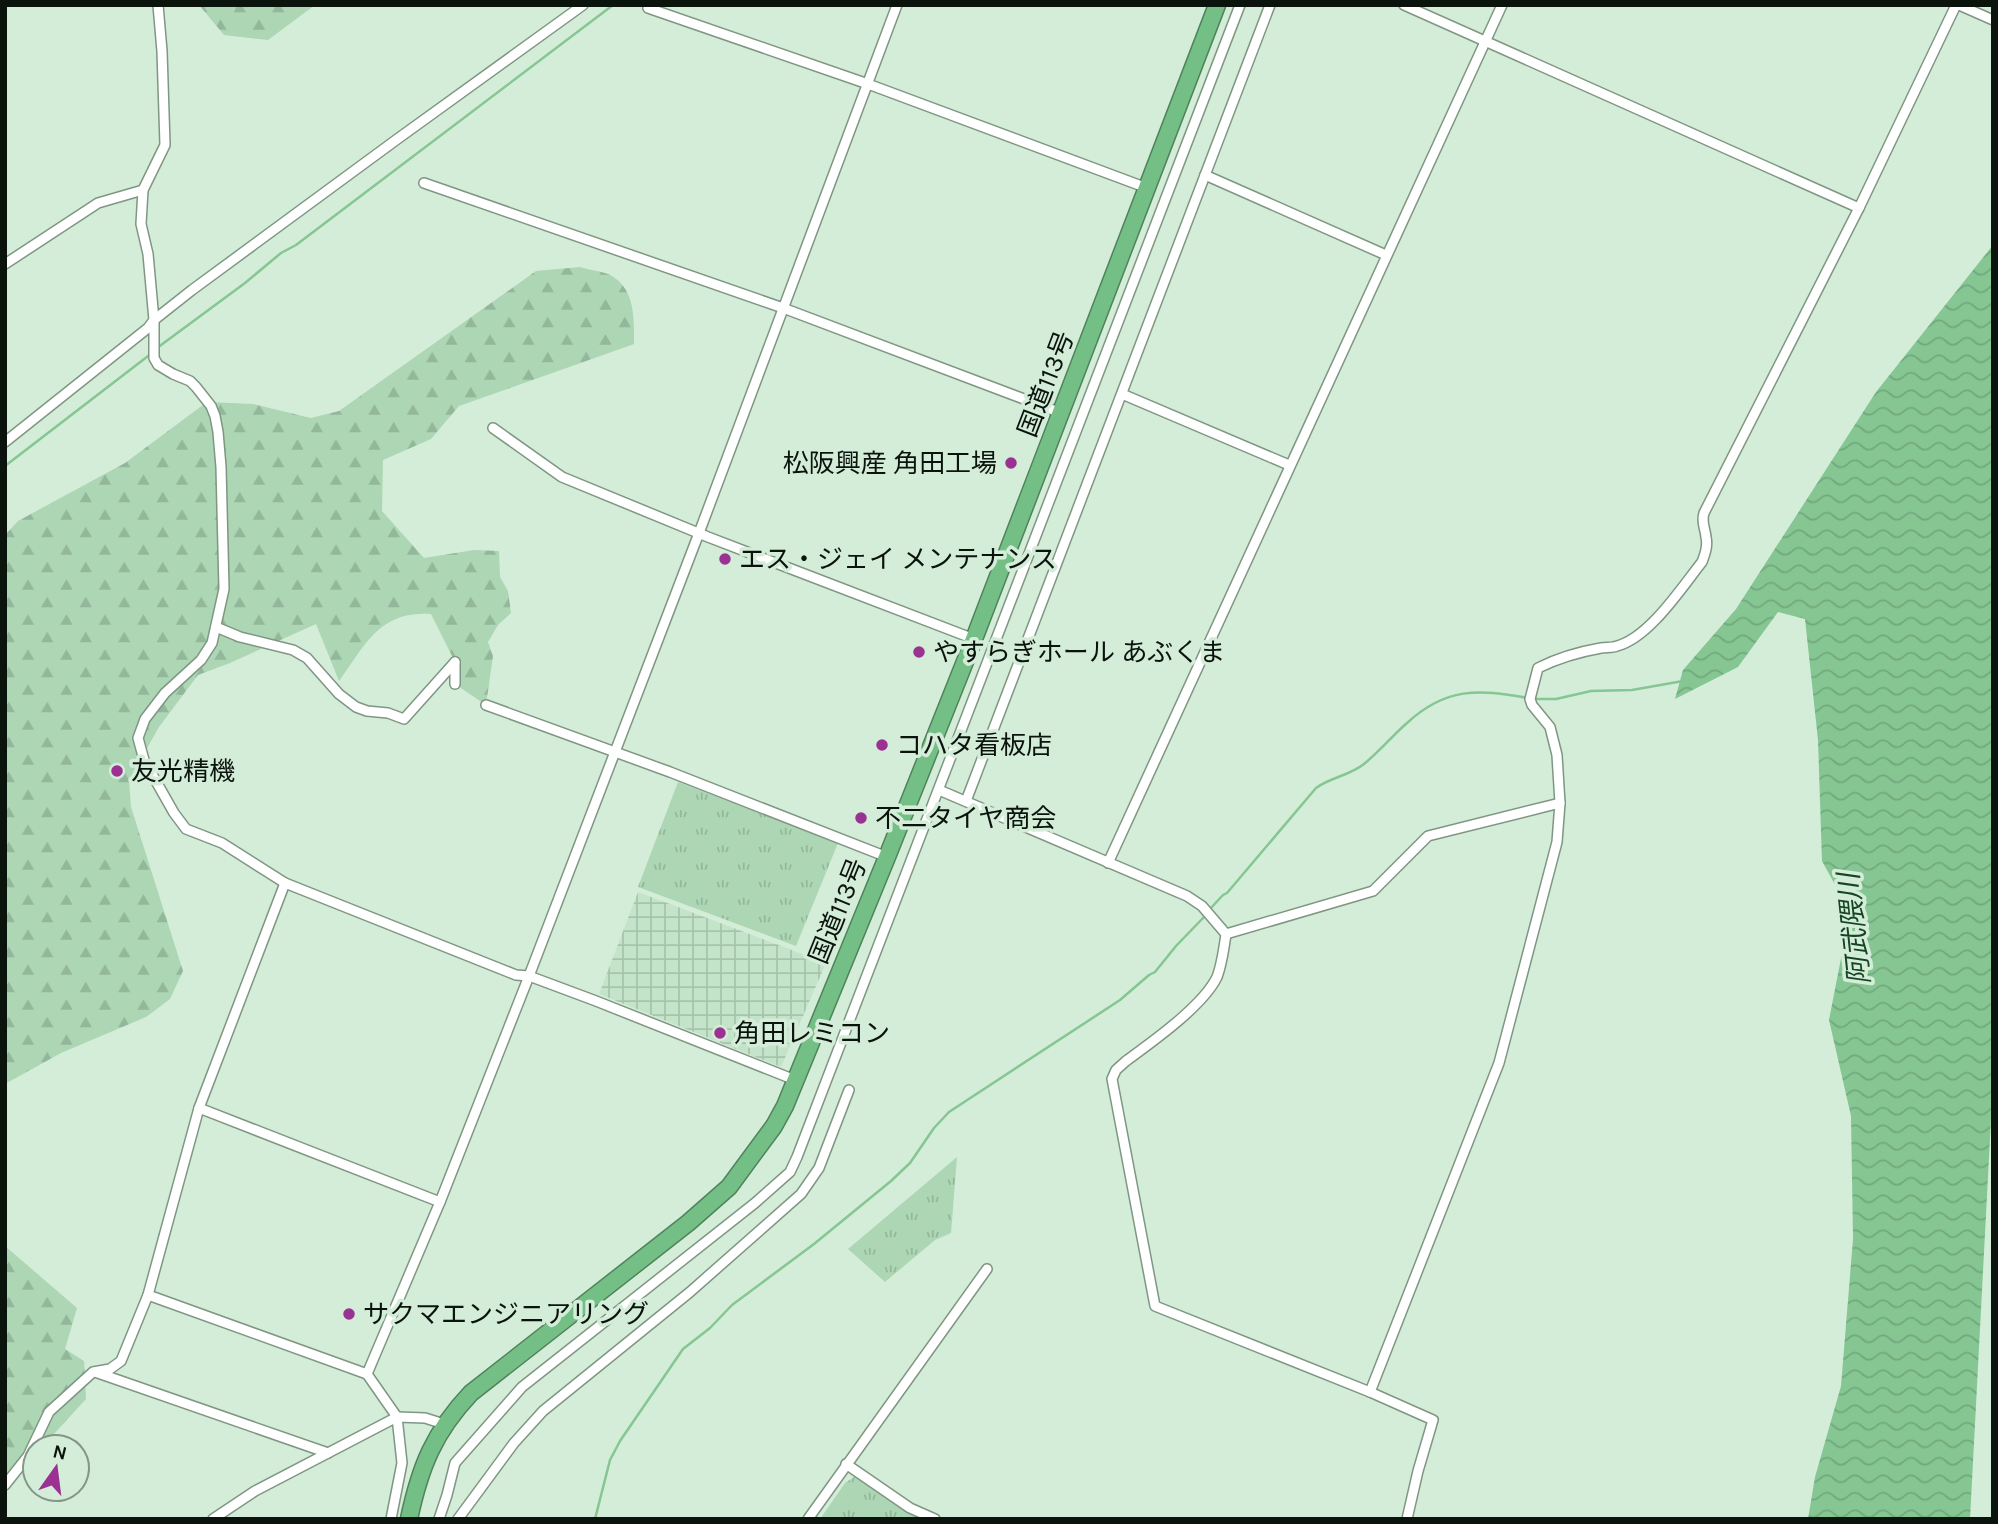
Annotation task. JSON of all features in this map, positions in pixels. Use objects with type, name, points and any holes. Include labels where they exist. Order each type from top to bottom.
[{"type":"highway","name":"国道113号","points":[[409,1519],[424,1464],[444,1424],[471,1393],[688,1223],[729,1187],[774,1126],[887,857],[974,639],[1217,5]]},
{"type":"street","points":[[158,5],[165,145],[144,190],[141,224],[148,254],[154,320],[154,358],[158,365],[196,387],[211,406],[218,432],[223,516],[224,589],[212,643],[201,660],[165,693],[145,719],[138,738],[144,760],[174,813],[186,829],[222,842],[285,883],[516,975],[529,976],[795,1080]]},
{"type":"street","points":[[5,442],[148,328],[154,320],[364,163],[583,5]]},
{"type":"street","points":[[367,1374],[440,1202],[615,754],[897,5]]},
{"type":"street","points":[[439,1519],[455,1463],[522,1387],[755,1203],[790,1172],[1240,5]]},
{"type":"street","points":[[966,801],[1270,5]]},
{"type":"street","points":[[1404,5],[1859,208]]},
{"type":"street","points":[[1108,863],[1502,5]]},
{"type":"street","points":[[1370,1392],[1499,1063],[1557,842],[1560,803],[1557,755],[1550,727],[1530,699],[1538,668],[1560,657],[1617,646],[1634,639],[1651,625],[1702,562],[1707,538],[1701,521],[1704,513],[1859,208],[1958,5],[1993,19]]},
{"type":"street","points":[[649,8],[868,84],[1147,188]]},
{"type":"street","points":[[1205,175],[1386,255]]},
{"type":"street","points":[[424,183],[783,308],[1061,413]]},
{"type":"street","points":[[5,264],[98,203],[144,190]]},
{"type":"street","points":[[1122,394],[1289,465]]},
{"type":"street","points":[[493,428],[562,477],[974,639]]},
{"type":"street","points":[[216,627],[240,637],[293,650],[307,658],[339,694],[367,711],[388,713],[404,719],[455,662],[455,684]]},
{"type":"street","points":[[486,705],[670,772],[887,857]]},
{"type":"street","points":[[939,790],[1187,897],[1202,906],[1226,934]]},
{"type":"street","points":[[1226,934],[1373,891],[1427,836],[1560,803]]},
{"type":"street","points":[[5,1486],[28,1456],[49,1412],[93,1372],[110,1369],[121,1361],[148,1295],[199,1108],[285,883]]},
{"type":"street","points":[[1226,934],[1217,975],[1209,989],[1187,1012],[1116,1070],[1112,1079],[1155,1306],[1433,1420],[1407,1519]]},
{"type":"street","points":[[458,1519],[514,1443],[543,1411],[690,1292],[801,1194],[819,1168],[849,1090]]},
{"type":"street","points":[[199,1108],[440,1202]]},
{"type":"street","points":[[808,1519],[987,1269]]},
{"type":"street","points":[[148,1295],[367,1374],[397,1417],[402,1463],[391,1519]]},
{"type":"street","points":[[93,1372],[328,1453]]},
{"type":"street","points":[[213,1519],[255,1491],[397,1417],[425,1418],[444,1424]]},
{"type":"street","points":[[846,1464],[910,1508],[935,1519]]},
{"type":"shaded area","points":[[638,892],[826,963],[781,1067],[599,994]]},
{"type":"green space","points":[[199,5],[315,5],[268,40],[224,35]]},
{"type":"green space","points":[[580,267],[608,274],[624,287],[632,305],[634,344],[459,406],[431,439],[383,460],[382,511],[424,558],[474,550],[499,551],[500,577],[508,591],[511,613],[498,625],[488,642],[493,656],[486,705],[455,684],[455,662],[431,614],[413,614],[386,624],[366,643],[339,681],[316,624],[198,675],[159,727],[129,780],[131,807],[183,971],[170,999],[146,1017],[61,1053],[5,1084],[5,535],[18,521],[125,463],[207,402],[253,404],[311,418],[339,411],[536,271]]},
{"type":"green space","points":[[678,782],[838,843],[796,946],[638,887]]},
{"type":"green space","points":[[957,1157],[951,1233],[935,1240],[885,1282],[848,1249]]},
{"type":"green space","points":[[5,1246],[77,1308],[65,1349],[84,1361],[86,1399],[55,1433],[21,1433],[21,1469],[5,1487]]},
{"type":"green space","points":[[857,1475],[922,1519],[820,1519],[845,1483]]},
{"type":"water","name":"阿武隈川","points":[[1993,245],[1993,1081],[1970,1519],[1808,1519],[1815,1477],[1841,1386],[1853,1239],[1851,1116],[1829,1020],[1850,912],[1822,861],[1818,740],[1805,619],[1778,612],[1738,667],[1675,699],[1683,670],[1736,609],[1876,392]]},
{"type":"waterway","points":[[157,348],[613,5]]},
{"type":"waterway","points":[[5,466],[152,353]]},
{"type":"waterway","points":[[1534,699],[1556,699],[1591,691],[1632,690],[1683,681]]},
{"type":"waterway","points":[[1209,910],[1227,893],[1316,788],[1364,764],[1421,711],[1449,697],[1478,692],[1528,698]]},
{"type":"waterway","points":[[595,1519],[610,1460],[683,1349],[710,1328],[732,1305],[814,1244],[891,1181],[910,1163],[934,1128],[949,1112],[1120,1000],[1155,972],[1205,916]]},
{"type":"place","name":"松阪興産 角田工場","points":[[1011,463]]},
{"type":"place","name":"エス・ジェイ メンテナンス","points":[[725,559]]},
{"type":"place","name":"やすらぎホール あぶくま","points":[[919,652]]},
{"type":"place","name":"コハタ看板店","points":[[882,745]]},
{"type":"place","name":"友光精機","points":[[117,771]]},
{"type":"place","name":"不二タイヤ商会","points":[[861,818]]},
{"type":"place","name":"角田レミコン","points":[[720,1033]]},
{"type":"place","name":"サクマエンジニアリング","points":[[349,1314]]}]
